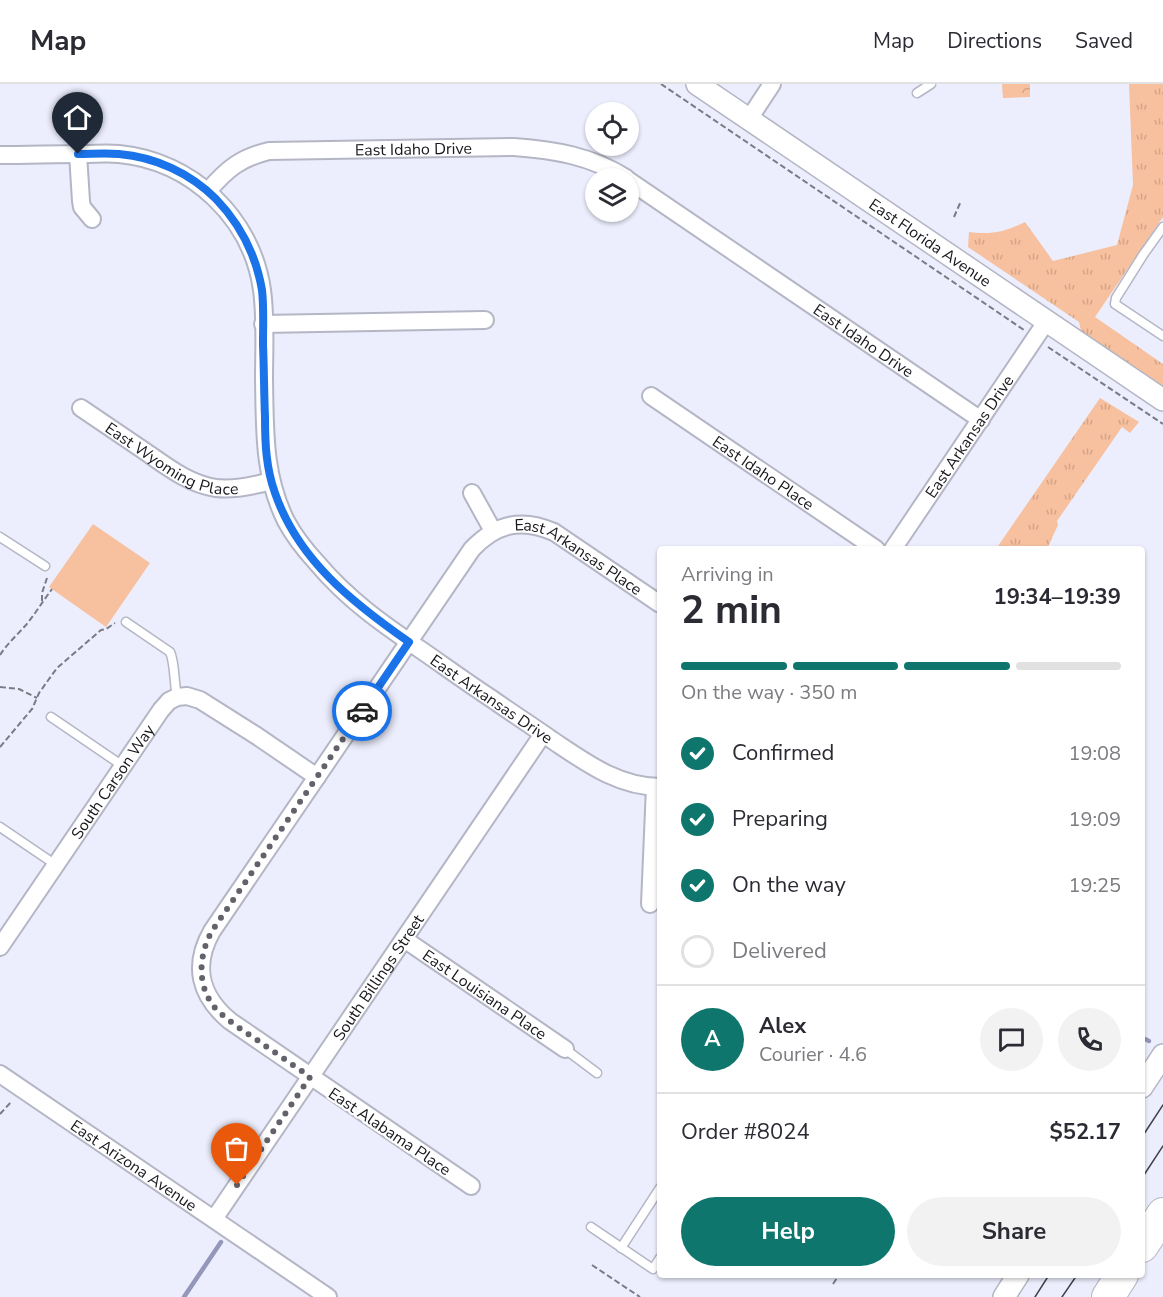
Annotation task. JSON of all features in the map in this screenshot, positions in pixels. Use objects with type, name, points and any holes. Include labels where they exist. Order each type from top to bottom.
[{"type":"highway","points":[[1145,1241],[1163,1214]]},
{"type":"highway","points":[[1107,1297],[1120,1278]]},
{"type":"street","name":"East Florida Avenue","points":[[697,84],[1163,400]]},
{"type":"street","points":[[748,119],[772,84]]},
{"type":"street","name":"East Idaho Drive","points":[[208,191],[221,175],[237,162],[269,151],[514,147],[564,152],[608,168]]},
{"type":"street","points":[[78,154],[82,207],[92,219]]},
{"type":"street","name":"East Arkansas Drive","points":[[0,155],[118,154],[142,158],[166,165],[188,176],[208,191],[241,230],[257,267],[262,291],[267,462],[271,481],[286,521],[302,546],[331,580],[374,618],[543,734],[597,770],[635,784],[657,787]]},
{"type":"street","name":"East Idaho Drive","points":[[639,187],[981,420]]},
{"type":"street","points":[[263,324],[485,320]]},
{"type":"street","name":"East Arkansas Drive","points":[[895,546],[1046,322]]},
{"type":"street","name":"East Idaho Place","points":[[651,396],[872,546]]},
{"type":"street","name":"East Wyoming Place","points":[[81,408],[175,472],[200,484],[230,489],[246,488],[271,481]]},
{"type":"street","name":"East Arkansas Place","points":[[472,493],[493,531]]},
{"type":"street","name":"East Arkansas Place","points":[[317,777],[472,549],[493,531],[515,524],[542,526],[657,602]]},
{"type":"street","points":[[177,697],[187,696],[200,700],[317,777]]},
{"type":"street","name":"South Carson Way","points":[[0,947],[161,710],[177,697]]},
{"type":"street","name":"South Billings Street","points":[[214,1219],[543,734]]},
{"type":"street","name":"East Alabama Place","points":[[317,777],[207,940],[201,966],[206,993],[214,1007],[220,1012],[310,1077],[471,1186]]},
{"type":"street","name":"East Arkansas Drive","points":[[650,904],[657,802]]},
{"type":"street","name":"East Louisiana Place","points":[[404,939],[565,1049]]},
{"type":"street","points":[[1145,1082],[1163,1055]]},
{"type":"street","name":"East Arizona Avenue","points":[[0,1074],[328,1297]]},
{"type":"street","points":[[1004,1297],[1016,1278]]},
{"type":"lane","points":[[917,93],[931,84]]},
{"type":"lane","points":[[1163,226],[1116,298],[1115,304],[1163,336]]},
{"type":"lane","points":[[0,537],[45,566]]},
{"type":"lane","points":[[126,622],[170,652],[177,697]]},
{"type":"lane","points":[[51,717],[123,766]]},
{"type":"lane","points":[[0,827],[56,865]]},
{"type":"lane","points":[[565,1049],[597,1072]]},
{"type":"lane","points":[[621,1248],[657,1193]]},
{"type":"lane","points":[[591,1227],[652,1269],[657,1262]]},
{"type":"path","points":[[661,84],[1017,326]]},
{"type":"path","points":[[954,217],[961,201]]},
{"type":"path","points":[[1057,353],[1163,424]]},
{"type":"path","points":[[42,603],[42,593],[47,576],[45,566]]},
{"type":"path","points":[[0,655],[52,589]]},
{"type":"path","points":[[101,630],[118,621],[126,622]]},
{"type":"path","points":[[0,747],[32,709],[45,684],[62,663],[104,625]]},
{"type":"path","points":[[0,687],[19,688],[37,698]]},
{"type":"path","points":[[0,1114],[12,1101]]},
{"type":"path","points":[[592,1265],[640,1297]]},
{"type":"path","points":[[833,1284],[837,1278]]},
{"type":"green space","points":[[1002,84],[1030,84],[1030,97],[1003,98]]},
{"type":"green space","points":[[1129,84],[1163,84],[1163,217],[1095,317],[1163,364],[1163,387],[1081,331],[1079,322],[968,247],[969,232],[998,232],[1025,222],[1053,261],[1117,245],[1133,185]]},
{"type":"green space","points":[[1100,398],[1139,422],[1130,433],[1122,427],[1057,521],[1058,525],[1048,546],[998,546]]},
{"type":"green space","points":[[93,524],[150,563],[106,627],[49,587]]},
{"type":"waterway","points":[[1145,1039],[1149,1041]]},
{"type":"waterway","points":[[184,1297],[221,1242]]},
{"type":"tram line","points":[[1145,1132],[1163,1105]]},
{"type":"tram line","points":[[1145,1173],[1163,1146]]},
{"type":"tram line","points":[[1035,1297],[1047,1278]]},
{"type":"tram line","points":[[1062,1297],[1075,1278]]},
{"type":"way so far","points":[[237,1185],[310,1077],[230,1021],[214,1007],[208,998],[202,980],[203,952],[212,931],[362,711]]},
{"type":"route","points":[[78,154],[118,154],[166,165],[188,176],[208,191],[241,230],[252,252],[262,291],[267,462],[275,494],[286,521],[302,546],[331,580],[374,618],[409,642],[362,711]]}]
